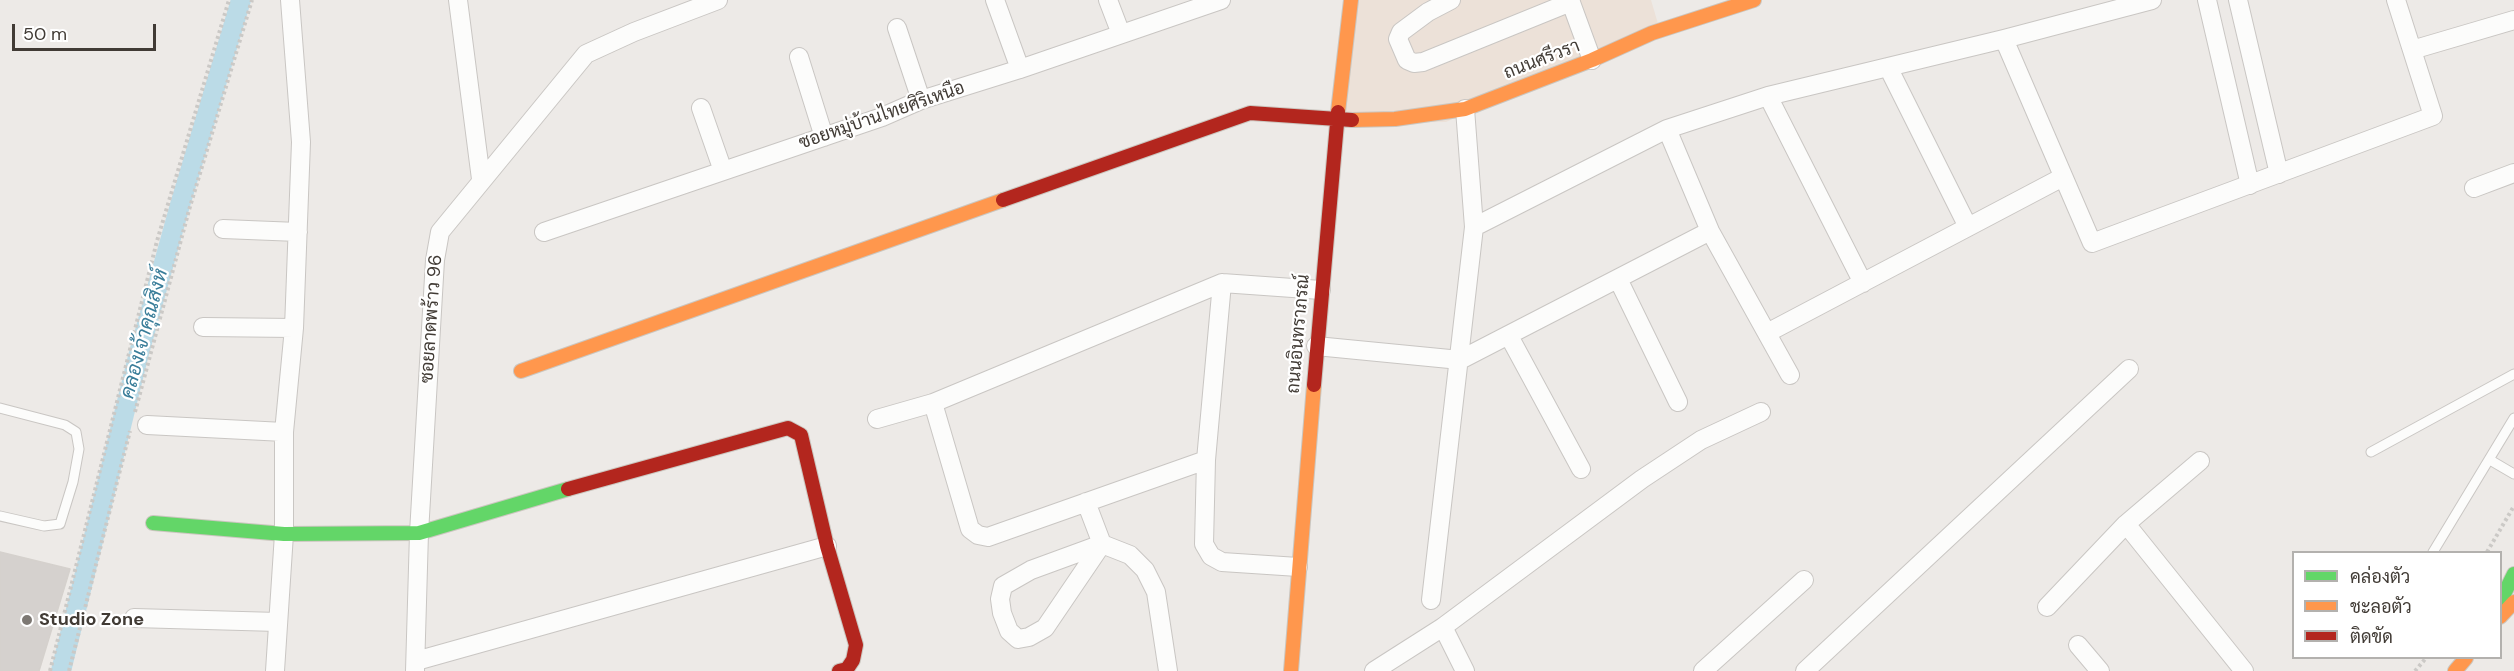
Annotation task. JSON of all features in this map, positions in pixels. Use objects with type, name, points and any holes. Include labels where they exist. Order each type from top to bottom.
[{"type":"main road","name":"ถนนอินทราภรณ์","points":[[1291,671],[1321,290],[1351,0]]},
{"type":"main road","name":"ถนนศรีวรา","points":[[521,371],[1250,113],[1337,121],[1395,119],[1465,109],[1592,60],[1652,33],[1754,0]]},
{"type":"main road","points":[[153,523],[284,534],[419,533],[620,473],[788,428],[801,435],[827,546],[856,645],[854,660],[847,669],[839,671]]},
{"type":"main road","points":[[2502,599],[2514,574]]},
{"type":"main road","points":[[2502,615],[2514,602]]},
{"type":"main road","points":[[2455,671],[2464,659]]},
{"type":"street","points":[[275,671],[284,534],[284,432],[294,328],[301,142],[290,0]]},
{"type":"street","points":[[458,0],[481,179]]},
{"type":"street","name":"ซอยลาดพร้าว 96","points":[[416,666],[419,533],[435,260],[440,232],[481,179],[586,54],[634,32],[718,0]]},
{"type":"street","points":[[995,0],[1020,69]]},
{"type":"street","points":[[1108,0],[1121,34]]},
{"type":"street","name":"ซอยหมู่บ้านไทยศิริเหนือ","points":[[543,232],[825,137],[882,117],[921,100],[1020,69],[1221,0]]},
{"type":"street","points":[[1451,0],[1428,12],[1401,32],[1398,39],[1407,60],[1423,63],[1571,1],[1592,60]]},
{"type":"street","points":[[1474,227],[1667,129],[1768,96],[2004,39],[2152,0]]},
{"type":"street","points":[[2207,0],[2250,185]]},
{"type":"street","points":[[2238,0],[2279,174]]},
{"type":"street","points":[[2004,39],[2092,243],[2433,116],[2396,0]]},
{"type":"street","points":[[2412,50],[2514,20]]},
{"type":"street","points":[[897,28],[921,100]]},
{"type":"street","points":[[799,57],[825,137]]},
{"type":"street","points":[[1888,68],[1968,227]]},
{"type":"street","points":[[1768,96],[1863,282]]},
{"type":"street","points":[[701,108],[723,171]]},
{"type":"street","points":[[1431,600],[1474,227],[1465,109]]},
{"type":"street","points":[[1667,129],[1710,231],[1790,375]]},
{"type":"street","points":[[2474,188],[2514,173]]},
{"type":"street","points":[[1767,333],[2063,177]]},
{"type":"street","points":[[224,229],[298,232]]},
{"type":"street","points":[[1316,346],[1460,360],[1710,231]]},
{"type":"street","points":[[1618,279],[1678,402]]},
{"type":"street","points":[[877,419],[933,403],[1222,283],[1321,290]]},
{"type":"street","points":[[1222,283],[1206,460],[1204,544],[1210,556],[1222,562],[1298,567]]},
{"type":"street","points":[[203,327],[294,328]]},
{"type":"street","points":[[1509,336],[1581,468]]},
{"type":"street","points":[[1805,671],[2129,369]]},
{"type":"street","points":[[933,403],[970,529],[978,535],[988,537],[1206,460]]},
{"type":"street","points":[[1374,671],[1443,627],[1642,479],[1701,440],[1761,412]]},
{"type":"street","points":[[138,421],[284,432]]},
{"type":"street","points":[[2048,607],[2126,524],[2200,461]]},
{"type":"street","points":[[1086,502],[1102,544]]},
{"type":"street","points":[[2126,524],[2244,671]]},
{"type":"street","points":[[1102,544],[1045,628],[1029,637],[1018,639],[1009,630],[1002,613],[1000,599],[1003,586],[1031,570],[1102,544],[1130,555],[1145,570],[1156,592],[1168,671]]},
{"type":"street","points":[[416,666],[827,546]]},
{"type":"street","points":[[1703,671],[1804,580]]},
{"type":"street","points":[[134,618],[278,622]]},
{"type":"street","points":[[1443,627],[1465,671]]},
{"type":"street","points":[[2078,645],[2100,671]]},
{"type":"lane","points":[[2372,452],[2514,374]]},
{"type":"lane","points":[[0,408],[65,425],[76,432],[79,449],[75,474],[60,524],[44,526],[0,516]]},
{"type":"lane","points":[[2434,551],[2514,418]]},
{"type":"lane","points":[[2490,460],[2514,474]]},
{"type":"path","points":[[50,671],[157,241],[229,0]]},
{"type":"path","points":[[69,671],[138,421],[189,210],[252,0]]},
{"type":"path","points":[[2488,551],[2514,506]]},
{"type":"path","points":[[2415,671],[2424,659]]},
{"type":"shaded area","points":[[1349,0],[1651,0],[1659,27],[1446,122],[1335,123]]},
{"type":"building","name":"Studio Zone","points":[[0,552],[70,569],[39,671],[0,671]]},
{"type":"waterway","name":"คลองเจ้าคุณสิงห์","points":[[61,671],[139,353],[241,0]]},
{"type":"traffic: fast","points":[[153,523],[284,534],[419,533],[568,489]]},
{"type":"traffic: fast","points":[[2502,598],[2514,574]]},
{"type":"traffic: slow","points":[[1338,112],[1351,0]]},
{"type":"traffic: slow","points":[[1352,120],[1395,119],[1465,109],[1592,60],[1652,33],[1754,0]]},
{"type":"traffic: slow","points":[[521,371],[1003,200]]},
{"type":"traffic: slow","points":[[1291,671],[1314,385]]},
{"type":"traffic: slow","points":[[2502,615],[2514,602]]},
{"type":"traffic: slow","points":[[2455,671],[2465,659]]},
{"type":"traffic: jam","points":[[1314,385],[1338,112]]},
{"type":"traffic: jam","points":[[1003,200],[1250,113],[1352,120]]},
{"type":"traffic: jam","points":[[568,489],[788,428],[801,435],[827,546],[856,645],[853,660],[847,669],[839,671]]},
{"type":"place","name":"Studio Zone","points":[[27,620]]}]
